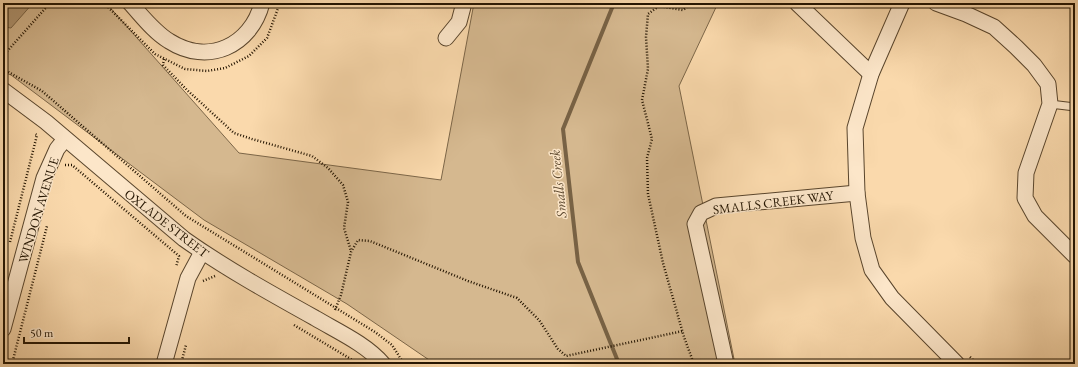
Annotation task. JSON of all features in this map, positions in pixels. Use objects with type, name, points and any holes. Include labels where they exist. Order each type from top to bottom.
[{"type":"street","points":[[130,3],[169,42],[195,52],[207,53],[232,45],[242,38],[252,25],[262,3]]},
{"type":"street","points":[[446,38],[459,22],[464,3]]},
{"type":"street","points":[[797,3],[871,74]]},
{"type":"street","points":[[902,3],[871,74],[855,128],[857,193],[863,238],[872,270],[892,298],[953,359]]},
{"type":"street","points":[[936,3],[966,14],[994,27],[1034,65],[1048,84],[1050,104],[1026,173],[1025,198],[1035,216],[1075,256]]},
{"type":"street","name":"OXLADE STREET","points":[[3,90],[27,107],[184,239],[202,252],[356,342],[377,357],[383,364]]},
{"type":"street","name":"WINDON AVENUE","points":[[3,329],[10,279],[50,162],[65,139]]},
{"type":"street","name":"SMALLS CREEK WAY","points":[[726,364],[695,224],[701,213],[716,206],[857,193]]},
{"type":"street","points":[[164,364],[188,278],[202,252]]},
{"type":"lane","points":[[1050,104],[1075,107]]},
{"type":"path","points":[[3,56],[50,3]]},
{"type":"path","points":[[692,3],[683,10],[659,6],[648,14],[646,37],[648,69],[642,100],[652,139],[647,158],[648,194],[663,263],[694,364]]},
{"type":"path","points":[[164,60],[163,65],[187,90],[234,133],[312,156],[328,168],[342,185],[348,202],[344,228],[351,252]]},
{"type":"path","points":[[3,69],[42,91],[186,216],[335,309],[375,332],[392,345],[404,364]]},
{"type":"path","points":[[9,247],[38,135],[32,131]]},
{"type":"path","points":[[63,166],[67,164],[72,165],[179,256],[175,272]]},
{"type":"path","points":[[12,364],[48,225]]},
{"type":"path","points":[[335,309],[341,295],[351,252],[358,240],[370,241],[468,281],[517,298],[539,320],[558,350],[566,356],[683,331]]},
{"type":"path","points":[[953,359],[978,364]]},
{"type":"shaded area","points":[[3,3],[106,3],[239,153],[441,180],[474,3],[718,3],[679,86],[735,364],[435,364],[347,304],[204,220],[11,75],[3,72]]},
{"type":"shaded area","points":[[3,3],[33,3],[11,28],[3,26]]},
{"type":"waterway","name":"Smalls Creek","points":[[614,3],[563,129],[578,262],[619,364]]}]
